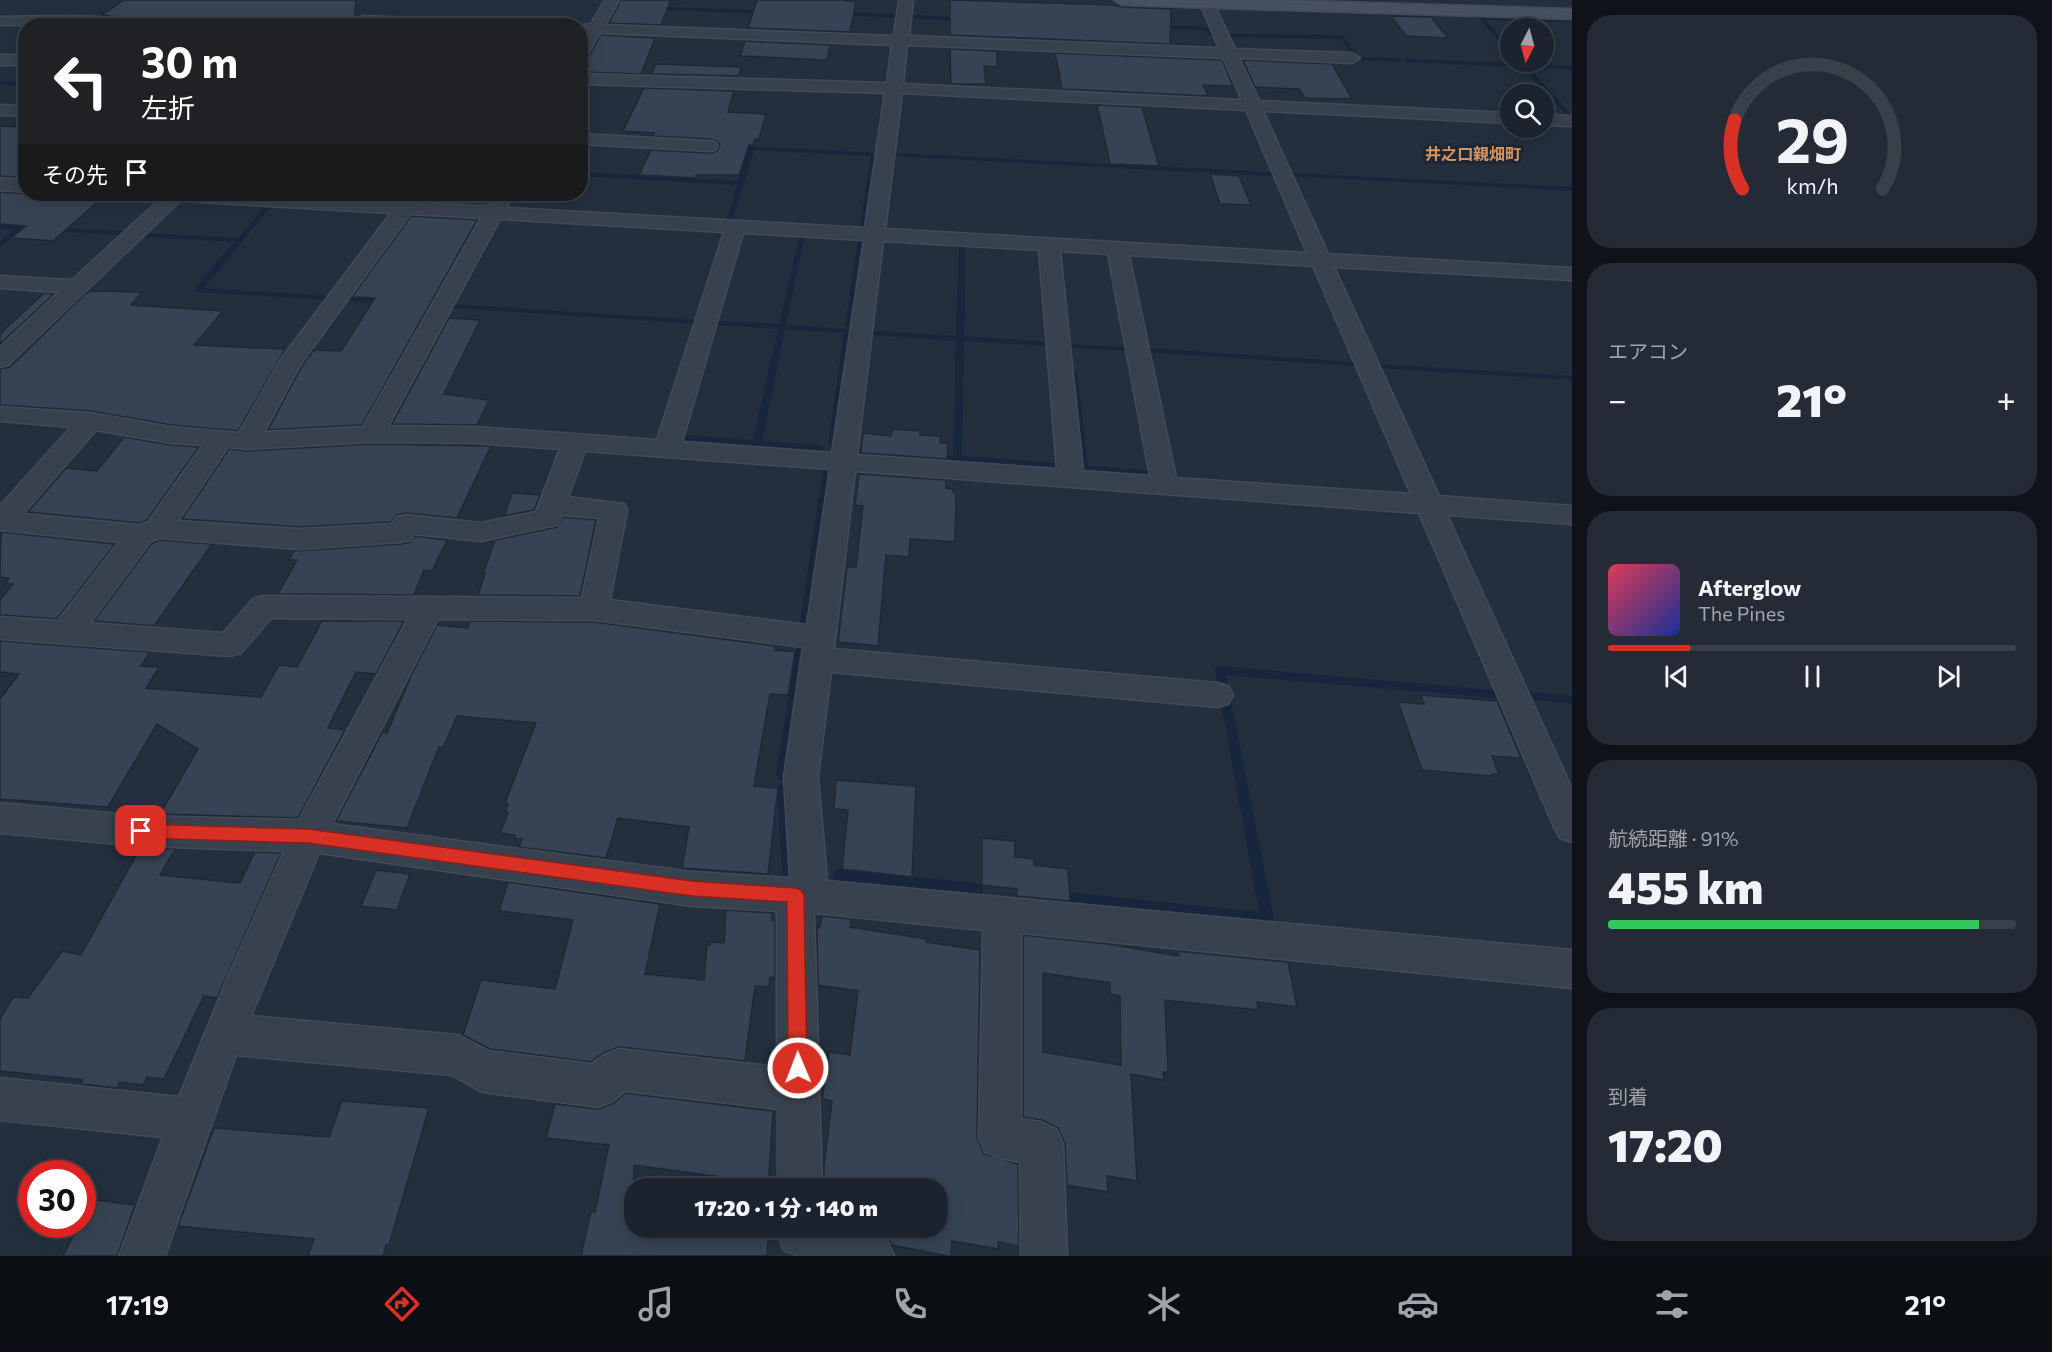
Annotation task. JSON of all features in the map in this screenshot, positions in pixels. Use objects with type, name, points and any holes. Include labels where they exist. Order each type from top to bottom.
[{"type":"main road","points":[[1122,0],[1572,14]]},
{"type":"street","points":[[588,28],[612,0]]},
{"type":"street","points":[[800,1178],[798,1090],[802,896],[801,777],[906,0]]},
{"type":"street","points":[[1207,3],[1572,827]]},
{"type":"street","points":[[364,18],[376,7]]},
{"type":"street","points":[[0,21],[18,21]]},
{"type":"street","points":[[588,28],[1352,58]]},
{"type":"street","points":[[0,60],[18,60]]},
{"type":"street","points":[[588,79],[894,88],[1500,118]]},
{"type":"street","points":[[0,110],[18,111]]},
{"type":"street","points":[[1554,120],[1572,121]]},
{"type":"street","points":[[588,139],[709,146]]},
{"type":"street","points":[[0,184],[18,185]]},
{"type":"street","points":[[0,360],[77,287],[162,201]]},
{"type":"street","points":[[287,201],[405,208],[499,203],[735,226],[1572,274]]},
{"type":"street","points":[[371,434],[499,203]]},
{"type":"street","points":[[66,633],[149,532],[233,440],[405,208]]},
{"type":"street","points":[[667,449],[735,226]]},
{"type":"street","points":[[1049,244],[1071,479]]},
{"type":"street","points":[[1117,248],[1165,486]]},
{"type":"street","points":[[0,282],[77,287]]},
{"type":"street","points":[[0,414],[90,421],[171,435],[233,440],[371,434],[475,435],[1572,515]]},
{"type":"street","points":[[90,421],[5,518],[6,522],[299,539],[401,533],[406,524],[481,532],[547,519],[575,442]]},
{"type":"street","points":[[552,505],[614,510],[594,609]]},
{"type":"street","points":[[0,628],[230,645],[263,607],[594,609],[818,649],[1217,695]]},
{"type":"street","points":[[142,1256],[190,1119],[308,836],[429,608]]},
{"type":"street","points":[[0,818],[141,831],[308,836],[692,889],[802,896],[1572,969]]},
{"type":"street","points":[[1002,915],[1000,1137],[1041,1144],[1044,1256]]},
{"type":"street","points":[[224,1034],[458,1055],[482,1071],[598,1086],[619,1070],[798,1090]]},
{"type":"street","points":[[0,1099],[190,1119]]},
{"type":"street","points":[[797,1239],[871,1256]]},
{"type":"green space","points":[[428,201],[493,201],[490,205],[482,207],[426,204]]},
{"type":"building","points":[[124,0],[356,0],[354,18],[122,18],[102,15]]},
{"type":"building","points":[[621,0],[671,0],[661,25],[609,23]]},
{"type":"building","points":[[757,0],[856,2],[850,32],[748,28]]},
{"type":"building","points":[[950,0],[1171,9],[1170,44],[1216,46],[950,35]]},
{"type":"building","points":[[1391,16],[1431,17],[1448,38],[1406,36]]},
{"type":"building","points":[[601,35],[655,38],[641,74],[588,72],[588,58]]},
{"type":"building","points":[[745,41],[830,45],[827,60],[740,56]]},
{"type":"building","points":[[950,49],[997,51],[997,67],[984,66],[986,84],[951,84]]},
{"type":"building","points":[[1055,53],[1222,60],[1233,86],[1203,85],[1208,96],[1062,89]]},
{"type":"building","points":[[1243,60],[1332,64],[1352,99],[1305,98],[1299,89],[1255,87]]},
{"type":"building","points":[[656,64],[741,67],[739,76],[651,74]]},
{"type":"building","points":[[644,88],[734,91],[728,112],[766,114],[759,139],[755,139],[753,145],[749,145],[739,175],[696,175],[695,178],[639,175],[651,150],[709,153],[717,151],[720,146],[717,141],[709,139],[653,136],[654,133],[623,131]]},
{"type":"building","points":[[1097,105],[1142,107],[1159,166],[1110,164]]},
{"type":"building","points":[[0,126],[18,127],[18,177],[0,176]]},
{"type":"building","points":[[1210,174],[1239,176],[1251,205],[1220,204]]},
{"type":"building","points":[[0,192],[18,193],[18,201],[99,201],[53,241],[11,238],[26,226],[0,224]]},
{"type":"building","points":[[411,216],[477,220],[362,425],[268,430],[302,366],[314,350],[341,351],[375,298],[352,297]]},
{"type":"building","points":[[93,291],[142,292],[131,305],[223,311],[194,345],[285,349],[238,431],[171,425],[90,411],[0,405],[0,369],[10,367],[86,293]]},
{"type":"building","points":[[44,293],[54,294],[0,344],[0,334]]},
{"type":"building","points":[[449,318],[480,320],[444,394],[489,400],[477,425],[392,424]]},
{"type":"building","points":[[892,429],[920,431],[920,435],[941,436],[940,443],[948,443],[947,459],[861,453],[863,433],[891,436]]},
{"type":"building","points":[[124,437],[199,447],[147,520],[139,523],[28,512],[66,468],[97,471]]},
{"type":"building","points":[[371,444],[491,446],[457,518],[406,513],[396,515],[391,522],[299,527],[182,519],[229,449],[247,451]]},
{"type":"building","points":[[859,474],[946,480],[946,488],[953,489],[956,493],[955,542],[910,539],[909,557],[886,555],[878,646],[838,642],[847,567],[856,567],[863,506],[855,505]]},
{"type":"building","points":[[512,493],[540,495],[534,510],[504,516]]},
{"type":"building","points":[[563,517],[596,520],[580,596],[478,595],[495,540],[557,527]]},
{"type":"building","points":[[1,532],[115,544],[57,619],[0,615],[0,600],[13,584],[5,583],[9,578],[0,577]]},
{"type":"building","points":[[415,536],[447,540],[432,571],[424,570],[414,595],[278,594],[297,560],[289,560],[294,551],[401,544],[411,542]]},
{"type":"building","points":[[159,540],[212,544],[154,626],[94,621],[151,544]]},
{"type":"building","points":[[322,621],[404,621],[376,674],[356,672],[328,728],[345,730],[298,818],[160,814],[198,749],[157,724],[108,807],[0,799],[0,699],[19,674],[0,672],[0,641],[150,652],[141,666],[159,667],[146,688],[261,697],[279,665],[297,667]]},
{"type":"building","points":[[470,621],[594,622],[776,646],[775,650],[795,652],[788,695],[770,694],[754,786],[778,788],[768,874],[682,868],[689,827],[618,818],[606,858],[519,847],[522,839],[514,838],[515,835],[500,833],[508,813],[505,812],[508,804],[505,803],[536,723],[457,716],[443,748],[439,747],[407,828],[336,821],[382,733],[387,733],[411,676],[437,625],[468,628]]},
{"type":"building","points":[[1421,695],[1497,701],[1521,758],[1492,756],[1499,774],[1492,774],[1492,776],[1422,770],[1398,702],[1424,704]]},
{"type":"building","points":[[836,780],[916,786],[912,877],[842,869],[848,810],[834,809]]},
{"type":"building","points":[[982,838],[1015,841],[1015,857],[1034,859],[1034,865],[1068,869],[1070,901],[1016,896],[1017,889],[982,885]]},
{"type":"building","points":[[140,848],[175,849],[160,875],[240,883],[255,852],[281,853],[217,998],[204,996],[164,1079],[147,1077],[143,1085],[120,1082],[117,1088],[81,1084],[83,1080],[0,1071],[0,1019],[13,997],[28,998],[62,951],[81,955]]},
{"type":"building","points":[[376,870],[410,874],[397,910],[361,906]]},
{"type":"building","points":[[508,882],[660,904],[645,974],[704,980],[707,945],[710,945],[710,942],[724,943],[726,910],[772,913],[772,920],[775,920],[775,978],[770,977],[769,987],[755,986],[745,1061],[619,1047],[603,1053],[591,1062],[490,1049],[463,1035],[481,980],[555,989],[573,920],[499,911]]},
{"type":"building","points":[[822,916],[851,919],[850,927],[980,950],[977,1137],[984,1154],[1018,1164],[1019,1246],[998,1242],[998,1249],[952,1241],[951,1256],[948,1256],[892,1245],[888,1238],[948,1238],[948,1178],[824,1178],[832,1101],[822,1099],[829,1052],[850,1055],[858,991],[818,985],[817,927],[820,928]]},
{"type":"building","points":[[1023,935],[1108,944],[1179,956],[1178,951],[1288,962],[1297,1007],[1257,1002],[1258,1010],[1165,1000],[1168,1072],[1163,1072],[1164,1080],[1131,1074],[1137,1181],[1107,1176],[1108,1192],[1067,1185],[1065,1144],[1058,1128],[1042,1120],[1023,1117]],"holes":[[[1043,973],[1110,983],[1110,994],[1120,996],[1121,1065],[1043,1052]]]},
{"type":"building","points":[[626,1093],[773,1111],[769,1177],[773,1178],[720,1178],[634,1165],[634,1178],[624,1178],[624,1238],[768,1238],[767,1256],[581,1256],[591,1211],[595,1212],[609,1145],[546,1138],[555,1104],[599,1109],[614,1103]]},
{"type":"building","points":[[342,1101],[429,1108],[389,1245],[386,1245],[383,1256],[308,1256],[314,1239],[178,1226],[214,1128],[329,1137]]},
{"type":"building","points":[[97,1200],[135,1205],[117,1256],[63,1256],[72,1238],[96,1238]]},
{"type":"waterway","points":[[656,8],[766,12]]},
{"type":"waterway","points":[[841,14],[894,16]]},
{"type":"waterway","points":[[910,17],[964,19]]},
{"type":"waterway","points":[[1500,18],[1481,18],[1500,39]]},
{"type":"waterway","points":[[1554,20],[1569,20]]},
{"type":"waterway","points":[[1158,27],[1207,29],[1210,35]]},
{"type":"waterway","points":[[588,58],[602,32]]},
{"type":"waterway","points":[[1229,36],[1343,37],[1357,59],[1399,60]]},
{"type":"waterway","points":[[1406,61],[1500,65]]},
{"type":"waterway","points":[[1554,67],[1572,68]]},
{"type":"waterway","points":[[1530,72],[1571,117]]},
{"type":"waterway","points":[[0,83],[18,84]]},
{"type":"waterway","points":[[713,146],[875,154]]},
{"type":"waterway","points":[[741,183],[751,148]]},
{"type":"waterway","points":[[863,226],[874,154]]},
{"type":"waterway","points":[[893,155],[1271,174]]},
{"type":"waterway","points":[[588,174],[741,183]]},
{"type":"waterway","points":[[1292,175],[1572,189]]},
{"type":"waterway","points":[[730,219],[741,183]]},
{"type":"waterway","points":[[240,240],[268,206]]},
{"type":"waterway","points":[[0,227],[20,228]]},
{"type":"waterway","points":[[0,244],[20,228]]},
{"type":"waterway","points":[[20,228],[36,229]]},
{"type":"waterway","points":[[51,230],[124,233]]},
{"type":"waterway","points":[[145,235],[240,240]]},
{"type":"waterway","points":[[782,327],[802,235]]},
{"type":"waterway","points":[[849,326],[862,239]]},
{"type":"waterway","points":[[240,240],[198,290],[330,298]]},
{"type":"waterway","points":[[960,338],[962,244]]},
{"type":"waterway","points":[[346,299],[385,302]]},
{"type":"waterway","points":[[453,306],[700,322]]},
{"type":"waterway","points":[[716,323],[782,327]]},
{"type":"waterway","points":[[757,443],[782,327]]},
{"type":"waterway","points":[[782,327],[850,331]]},
{"type":"waterway","points":[[832,445],[848,331]]},
{"type":"waterway","points":[[873,333],[960,338]]},
{"type":"waterway","points":[[957,459],[960,338]]},
{"type":"waterway","points":[[960,338],[1048,344]]},
{"type":"waterway","points":[[1142,343],[1144,350],[1355,364]]},
{"type":"waterway","points":[[1069,346],[1127,349]]},
{"type":"waterway","points":[[1379,366],[1572,378]]},
{"type":"waterway","points":[[1073,373],[1084,469],[1146,473]]},
{"type":"waterway","points":[[685,438],[820,448]]},
{"type":"waterway","points":[[933,457],[957,459]]},
{"type":"waterway","points":[[957,459],[1055,466]]},
{"type":"waterway","points":[[805,622],[828,468],[815,467]]},
{"type":"waterway","points":[[782,776],[801,651]]},
{"type":"waterway","points":[[1057,897],[1267,919],[1220,670],[1494,694]]},
{"type":"waterway","points":[[1529,696],[1572,700]]},
{"type":"waterway","points":[[783,789],[788,872]]},
{"type":"waterway","points":[[839,875],[977,889]]},
{"type":"district","name":"井之口親畑町","points":[[1473,154]]},
{"type":"route","points":[[141,831],[308,836],[692,889],[795,895],[798,1068]]}]
